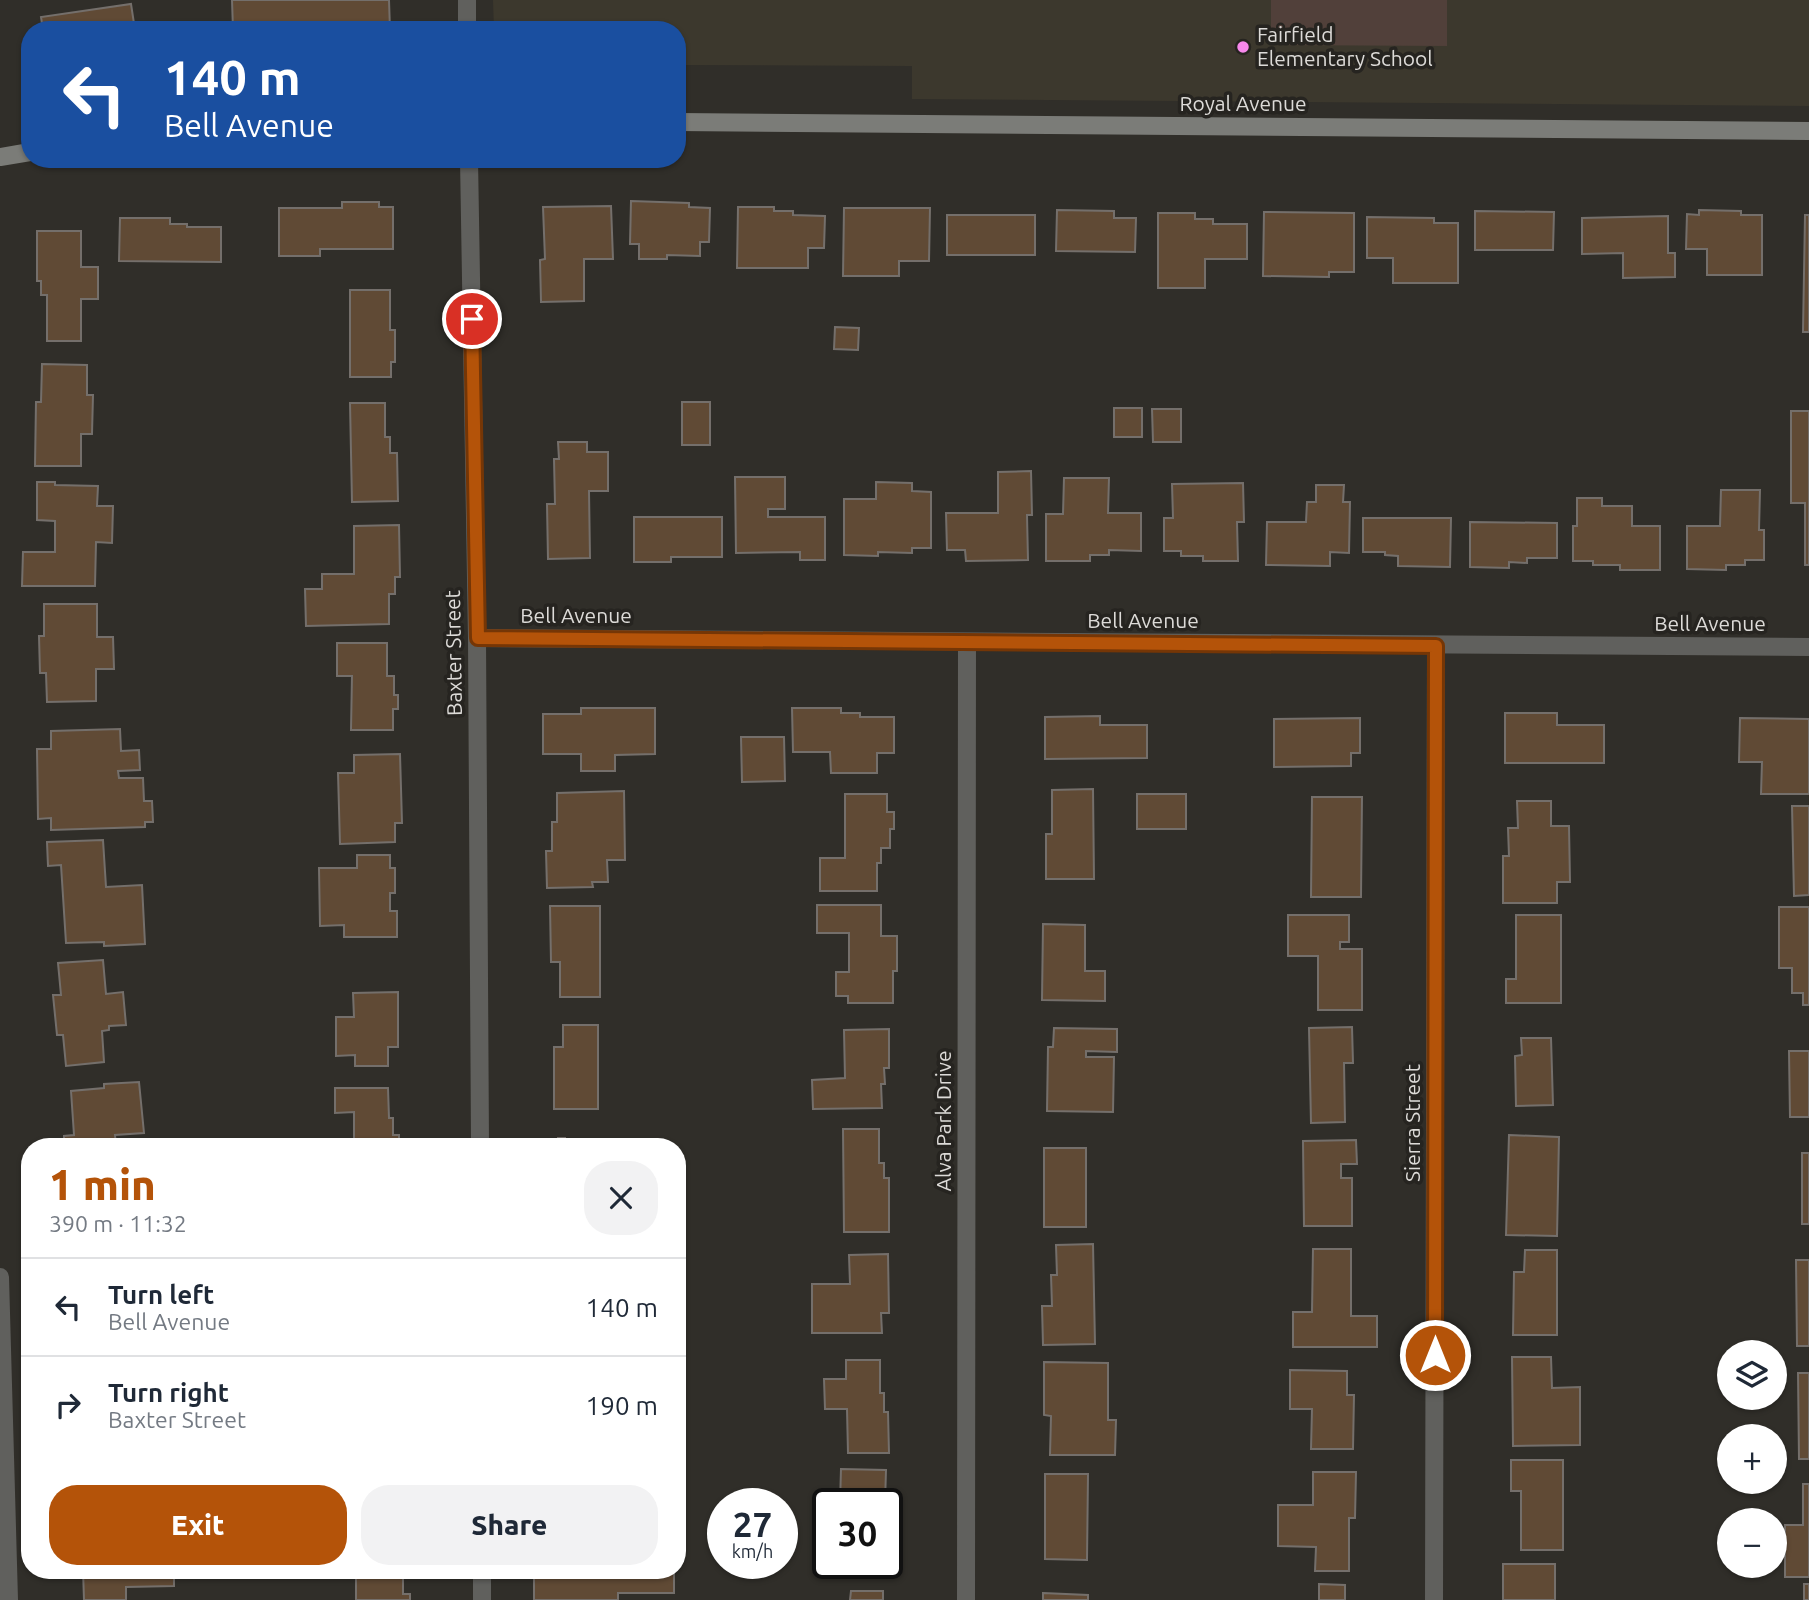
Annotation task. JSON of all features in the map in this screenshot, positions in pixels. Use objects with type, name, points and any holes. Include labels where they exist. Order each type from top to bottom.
[{"type":"street","points":[[467,0],[467,21]]},
{"type":"street","name":"Royal Avenue","points":[[686,122],[1809,131]]},
{"type":"street","points":[[0,157],[21,154]]},
{"type":"street","name":"Baxter Street","points":[[469,168],[478,638],[480,1138]]},
{"type":"street","name":"Bell Avenue","points":[[478,638],[1809,647]]},
{"type":"street","name":"Alva Park Drive","points":[[965,1600],[967,642]]},
{"type":"street","name":"Sierra Street","points":[[1434,1600],[1436,646]]},
{"type":"street","points":[[0,1277],[9,1600]]},
{"type":"street","points":[[482,1579],[482,1600]]},
{"type":"shaded area","name":"Fairfield Elementary School","points":[[493,0],[1809,0],[1809,106],[912,99],[912,66],[686,65],[686,21],[494,21]]},
{"type":"shaded area","points":[[1271,0],[1447,0],[1447,46],[1271,45]]},
{"type":"building","points":[[232,0],[389,0],[390,21],[233,21]]},
{"type":"building","points":[[131,4],[134,21],[42,21],[41,17]]},
{"type":"building","points":[[631,201],[689,203],[689,207],[710,208],[709,242],[700,242],[700,256],[667,255],[667,259],[639,259],[639,244],[630,244]]},
{"type":"building","points":[[342,202],[379,202],[379,207],[393,207],[393,249],[320,249],[320,256],[279,256],[279,208],[342,208]]},
{"type":"building","points":[[611,206],[613,259],[584,259],[584,301],[541,302],[540,260],[545,259],[543,207]]},
{"type":"building","points":[[738,207],[774,207],[774,211],[793,211],[793,215],[825,216],[824,248],[808,248],[808,268],[737,268]]},
{"type":"building","points":[[844,208],[930,208],[929,261],[899,261],[899,276],[843,276]]},
{"type":"building","points":[[1057,210],[1114,211],[1114,218],[1136,218],[1135,252],[1056,251]]},
{"type":"building","points":[[1699,210],[1741,211],[1741,215],[1762,215],[1762,275],[1707,275],[1707,249],[1686,249],[1687,214],[1699,215]]},
{"type":"building","points":[[1475,211],[1554,212],[1553,250],[1475,250]]},
{"type":"building","points":[[1264,212],[1354,213],[1354,272],[1329,272],[1329,277],[1263,276]]},
{"type":"building","points":[[1158,213],[1195,213],[1195,219],[1213,219],[1213,224],[1247,224],[1247,259],[1205,259],[1205,288],[1158,288]]},
{"type":"building","points":[[947,215],[1035,215],[1035,255],[947,255]]},
{"type":"building","points":[[1805,215],[1809,215],[1809,332],[1803,332]]},
{"type":"building","points":[[1668,216],[1668,253],[1675,253],[1675,277],[1623,278],[1623,253],[1582,254],[1582,218]]},
{"type":"building","points":[[1367,217],[1434,218],[1434,223],[1458,223],[1458,283],[1393,283],[1393,258],[1367,258]]},
{"type":"building","points":[[120,218],[170,218],[170,224],[187,224],[187,227],[221,227],[221,262],[119,261]]},
{"type":"building","points":[[37,231],[81,231],[81,267],[98,267],[98,299],[81,299],[81,341],[47,341],[47,295],[41,295],[41,281],[37,281]]},
{"type":"building","points":[[350,290],[390,290],[390,330],[395,330],[395,362],[391,362],[391,377],[350,377]]},
{"type":"building","points":[[835,327],[859,328],[858,350],[834,349]]},
{"type":"building","points":[[42,364],[87,365],[87,395],[93,395],[92,434],[81,434],[81,466],[35,466],[36,402],[41,402]]},
{"type":"building","points":[[682,402],[710,402],[710,445],[682,445]]},
{"type":"building","points":[[350,403],[385,403],[385,437],[390,437],[390,453],[397,453],[398,501],[352,502]]},
{"type":"building","points":[[1114,408],[1142,408],[1142,437],[1114,437]]},
{"type":"building","points":[[1152,409],[1181,409],[1181,442],[1153,442]]},
{"type":"building","points":[[1791,411],[1809,411],[1809,565],[1805,565],[1805,503],[1791,503]]},
{"type":"building","points":[[558,442],[587,442],[587,452],[608,452],[608,491],[589,491],[590,558],[548,559],[547,504],[555,504],[554,459],[559,459]]},
{"type":"building","points":[[1031,471],[1032,515],[1027,515],[1028,560],[966,561],[965,550],[947,550],[946,513],[998,513],[998,472]]},
{"type":"building","points":[[735,477],[785,477],[785,509],[768,509],[768,517],[825,517],[825,560],[800,560],[800,552],[736,553]]},
{"type":"building","points":[[1064,478],[1109,478],[1108,513],[1141,513],[1141,551],[1109,550],[1109,555],[1090,555],[1090,561],[1046,561],[1046,514],[1063,514]]},
{"type":"building","points":[[37,482],[98,486],[97,506],[113,506],[112,543],[96,542],[95,586],[22,586],[23,552],[55,552],[55,521],[37,520]]},
{"type":"building","points":[[876,482],[912,483],[912,491],[931,492],[931,548],[912,548],[912,553],[878,552],[878,556],[844,555],[844,499],[876,499]]},
{"type":"building","points":[[1243,483],[1244,522],[1237,522],[1238,561],[1203,561],[1203,556],[1181,556],[1181,551],[1164,551],[1164,518],[1173,518],[1172,484]]},
{"type":"building","points":[[1316,485],[1344,485],[1343,502],[1350,502],[1349,553],[1330,552],[1330,566],[1266,565],[1267,522],[1306,522],[1307,502],[1316,502]]},
{"type":"building","points":[[1721,490],[1760,490],[1759,530],[1764,530],[1764,560],[1745,560],[1745,565],[1726,565],[1726,570],[1687,569],[1687,526],[1720,526]]},
{"type":"building","points":[[1577,498],[1602,498],[1602,506],[1632,506],[1632,526],[1660,526],[1660,570],[1620,570],[1620,565],[1593,565],[1593,561],[1573,561],[1573,526],[1577,526]]},
{"type":"building","points":[[634,517],[722,517],[722,557],[671,557],[671,562],[634,562]]},
{"type":"building","points":[[1363,518],[1451,518],[1450,567],[1398,566],[1398,556],[1385,555],[1385,552],[1363,552]]},
{"type":"building","points":[[1470,522],[1557,523],[1557,558],[1527,558],[1527,563],[1509,562],[1509,568],[1470,567]]},
{"type":"building","points":[[399,525],[400,577],[395,577],[395,594],[389,594],[389,624],[306,626],[305,589],[322,589],[322,574],[354,574],[354,526]]},
{"type":"building","points":[[44,604],[97,604],[97,637],[113,637],[114,669],[96,669],[96,701],[47,702],[46,673],[40,673],[39,636],[44,636]]},
{"type":"building","points":[[337,643],[387,643],[387,676],[394,676],[394,695],[398,695],[398,709],[393,709],[393,730],[351,730],[352,676],[337,676]]},
{"type":"building","points":[[581,708],[655,708],[655,754],[615,755],[615,771],[581,771],[581,754],[543,754],[543,714],[581,714]]},
{"type":"building","points":[[792,708],[841,708],[841,713],[860,713],[860,717],[894,717],[894,753],[877,753],[877,773],[831,773],[830,752],[793,752]]},
{"type":"building","points":[[1505,713],[1557,713],[1557,725],[1604,725],[1604,763],[1505,763]]},
{"type":"building","points":[[1100,716],[1100,725],[1147,725],[1147,758],[1045,759],[1045,717]]},
{"type":"building","points":[[1360,718],[1360,753],[1351,753],[1351,766],[1274,767],[1274,719]]},
{"type":"building","points":[[1740,718],[1809,719],[1809,794],[1761,794],[1762,762],[1739,762]]},
{"type":"building","points":[[120,729],[121,751],[139,750],[140,770],[118,771],[119,778],[143,778],[144,801],[152,801],[153,822],[145,822],[145,827],[51,830],[51,818],[38,819],[37,749],[51,749],[51,731]]},
{"type":"building","points":[[741,737],[784,737],[785,781],[742,782]]},
{"type":"building","points":[[400,754],[402,823],[395,823],[395,842],[340,844],[338,773],[354,773],[354,755]]},
{"type":"building","points":[[1093,789],[1094,879],[1046,879],[1046,834],[1052,834],[1052,790]]},
{"type":"building","points":[[624,791],[625,860],[607,860],[608,882],[592,882],[593,887],[547,888],[546,851],[552,851],[552,822],[557,822],[557,793]]},
{"type":"building","points":[[845,794],[887,794],[887,812],[894,812],[890,848],[881,848],[881,863],[877,863],[877,891],[820,891],[820,858],[845,858]]},
{"type":"building","points":[[1137,794],[1186,794],[1186,829],[1137,829]]},
{"type":"building","points":[[1312,797],[1362,797],[1361,897],[1311,897]]},
{"type":"building","points":[[1517,801],[1551,801],[1551,826],[1569,826],[1570,882],[1557,882],[1557,903],[1503,903],[1503,856],[1509,856],[1508,828],[1518,828]]},
{"type":"building","points":[[1792,806],[1809,806],[1809,895],[1794,896]]},
{"type":"building","points":[[103,840],[106,887],[142,885],[145,944],[104,946],[104,942],[66,943],[61,865],[48,866],[47,842]]},
{"type":"building","points":[[357,855],[390,855],[390,868],[395,868],[395,893],[390,893],[390,911],[397,911],[397,937],[344,937],[344,925],[320,926],[319,868],[357,868]]},
{"type":"building","points":[[817,905],[881,905],[881,936],[897,936],[893,1003],[848,1003],[848,996],[836,996],[836,972],[849,972],[849,933],[817,933]]},
{"type":"building","points":[[550,906],[600,906],[600,997],[560,997],[560,962],[551,962]]},
{"type":"building","points":[[1779,907],[1809,907],[1809,1005],[1803,1005],[1803,993],[1792,993],[1792,968],[1779,968]]},
{"type":"building","points":[[1288,915],[1349,915],[1349,942],[1340,942],[1340,949],[1362,949],[1362,1010],[1318,1010],[1318,956],[1288,956]]},
{"type":"building","points":[[1516,915],[1561,915],[1561,1003],[1506,1003],[1506,979],[1516,979]]},
{"type":"building","points":[[1043,924],[1085,925],[1085,971],[1105,971],[1105,1001],[1042,1000]]},
{"type":"building","points":[[103,960],[106,994],[123,992],[126,1025],[109,1026],[109,1030],[102,1031],[104,1062],[66,1066],[63,1035],[57,1035],[53,995],[61,995],[58,963]]},
{"type":"building","points":[[398,992],[398,1047],[388,1047],[388,1066],[355,1066],[355,1055],[336,1056],[336,1017],[354,1017],[353,993]]},
{"type":"building","points":[[563,1025],[598,1025],[598,1109],[554,1109],[554,1047],[563,1047]]},
{"type":"building","points":[[1352,1027],[1353,1063],[1344,1063],[1345,1122],[1311,1123],[1309,1028]]},
{"type":"building","points":[[1054,1028],[1117,1029],[1117,1052],[1086,1051],[1086,1057],[1114,1057],[1113,1112],[1047,1111],[1048,1047],[1053,1047]]},
{"type":"building","points":[[889,1029],[889,1068],[884,1068],[885,1084],[881,1084],[882,1108],[813,1109],[812,1080],[845,1078],[844,1030]]},
{"type":"building","points":[[1521,1038],[1551,1038],[1553,1105],[1516,1106],[1515,1056],[1522,1055]]},
{"type":"building","points":[[1789,1051],[1809,1051],[1809,1117],[1790,1117]]},
{"type":"building","points":[[139,1082],[144,1133],[115,1135],[115,1138],[64,1138],[74,1135],[71,1091],[104,1088],[104,1084]]},
{"type":"building","points":[[335,1088],[388,1088],[389,1118],[393,1118],[393,1135],[399,1135],[399,1138],[354,1138],[354,1112],[335,1113]]},
{"type":"building","points":[[843,1129],[879,1129],[879,1163],[884,1163],[884,1178],[889,1178],[889,1232],[844,1232]]},
{"type":"building","points":[[1509,1135],[1559,1137],[1557,1236],[1506,1235]]},
{"type":"building","points":[[1356,1140],[1357,1164],[1341,1164],[1341,1178],[1352,1178],[1352,1226],[1304,1226],[1303,1141]]},
{"type":"building","points":[[1044,1148],[1086,1148],[1086,1227],[1044,1227]]},
{"type":"building","points":[[1802,1153],[1809,1153],[1809,1224],[1802,1224]]},
{"type":"building","points":[[1093,1244],[1095,1344],[1043,1345],[1042,1306],[1052,1306],[1051,1275],[1057,1275],[1056,1245]]},
{"type":"building","points":[[1313,1249],[1351,1249],[1351,1316],[1377,1316],[1377,1347],[1293,1347],[1293,1312],[1312,1312]]},
{"type":"building","points":[[1525,1250],[1557,1250],[1557,1335],[1513,1335],[1514,1272],[1524,1272]]},
{"type":"building","points":[[888,1254],[889,1313],[881,1313],[882,1333],[812,1333],[812,1284],[850,1284],[849,1255]]},
{"type":"building","points":[[1796,1260],[1809,1260],[1809,1346],[1797,1346]]},
{"type":"building","points":[[1512,1357],[1551,1357],[1552,1388],[1580,1387],[1580,1445],[1513,1446]]},
{"type":"building","points":[[846,1360],[880,1360],[880,1393],[884,1393],[884,1412],[888,1412],[889,1453],[848,1453],[847,1409],[825,1409],[824,1379],[846,1379]]},
{"type":"building","points":[[1044,1362],[1108,1363],[1108,1420],[1116,1420],[1115,1455],[1050,1455],[1051,1416],[1044,1415]]},
{"type":"building","points":[[1290,1370],[1347,1371],[1347,1395],[1354,1395],[1353,1449],[1311,1449],[1312,1409],[1290,1409]]},
{"type":"building","points":[[1798,1373],[1809,1373],[1809,1459],[1799,1459]]},
{"type":"building","points":[[1511,1460],[1563,1460],[1563,1550],[1521,1550],[1521,1491],[1511,1491]]},
{"type":"building","points":[[841,1469],[886,1470],[885,1488],[840,1488]]},
{"type":"building","points":[[1313,1472],[1356,1472],[1355,1518],[1349,1518],[1349,1571],[1315,1571],[1316,1547],[1278,1546],[1278,1505],[1313,1505]]},
{"type":"building","points":[[1045,1474],[1088,1474],[1087,1560],[1045,1559]]},
{"type":"building","points":[[1803,1484],[1809,1484],[1809,1577],[1787,1577],[1787,1525],[1803,1525]]},
{"type":"building","points":[[1503,1564],[1555,1564],[1555,1600],[1503,1600]]},
{"type":"building","points":[[83,1579],[174,1579],[174,1586],[126,1587],[126,1600],[84,1600]]},
{"type":"building","points":[[356,1579],[403,1579],[403,1594],[410,1594],[410,1600],[356,1600]]},
{"type":"building","points":[[534,1579],[674,1579],[674,1593],[618,1593],[618,1600],[534,1600]]},
{"type":"building","points":[[1319,1584],[1345,1585],[1345,1600],[1319,1600]]},
{"type":"building","points":[[1804,1584],[1809,1584],[1809,1600],[1804,1600]]},
{"type":"building","points":[[851,1591],[883,1591],[883,1600],[850,1600]]},
{"type":"building","points":[[1043,1593],[1088,1595],[1088,1600],[1043,1600]]},
{"type":"place","name":"Fairfield Elementary School","points":[[1243,47]]},
{"type":"route","points":[[472,319],[478,638],[1436,646],[1435,1355]]}]
